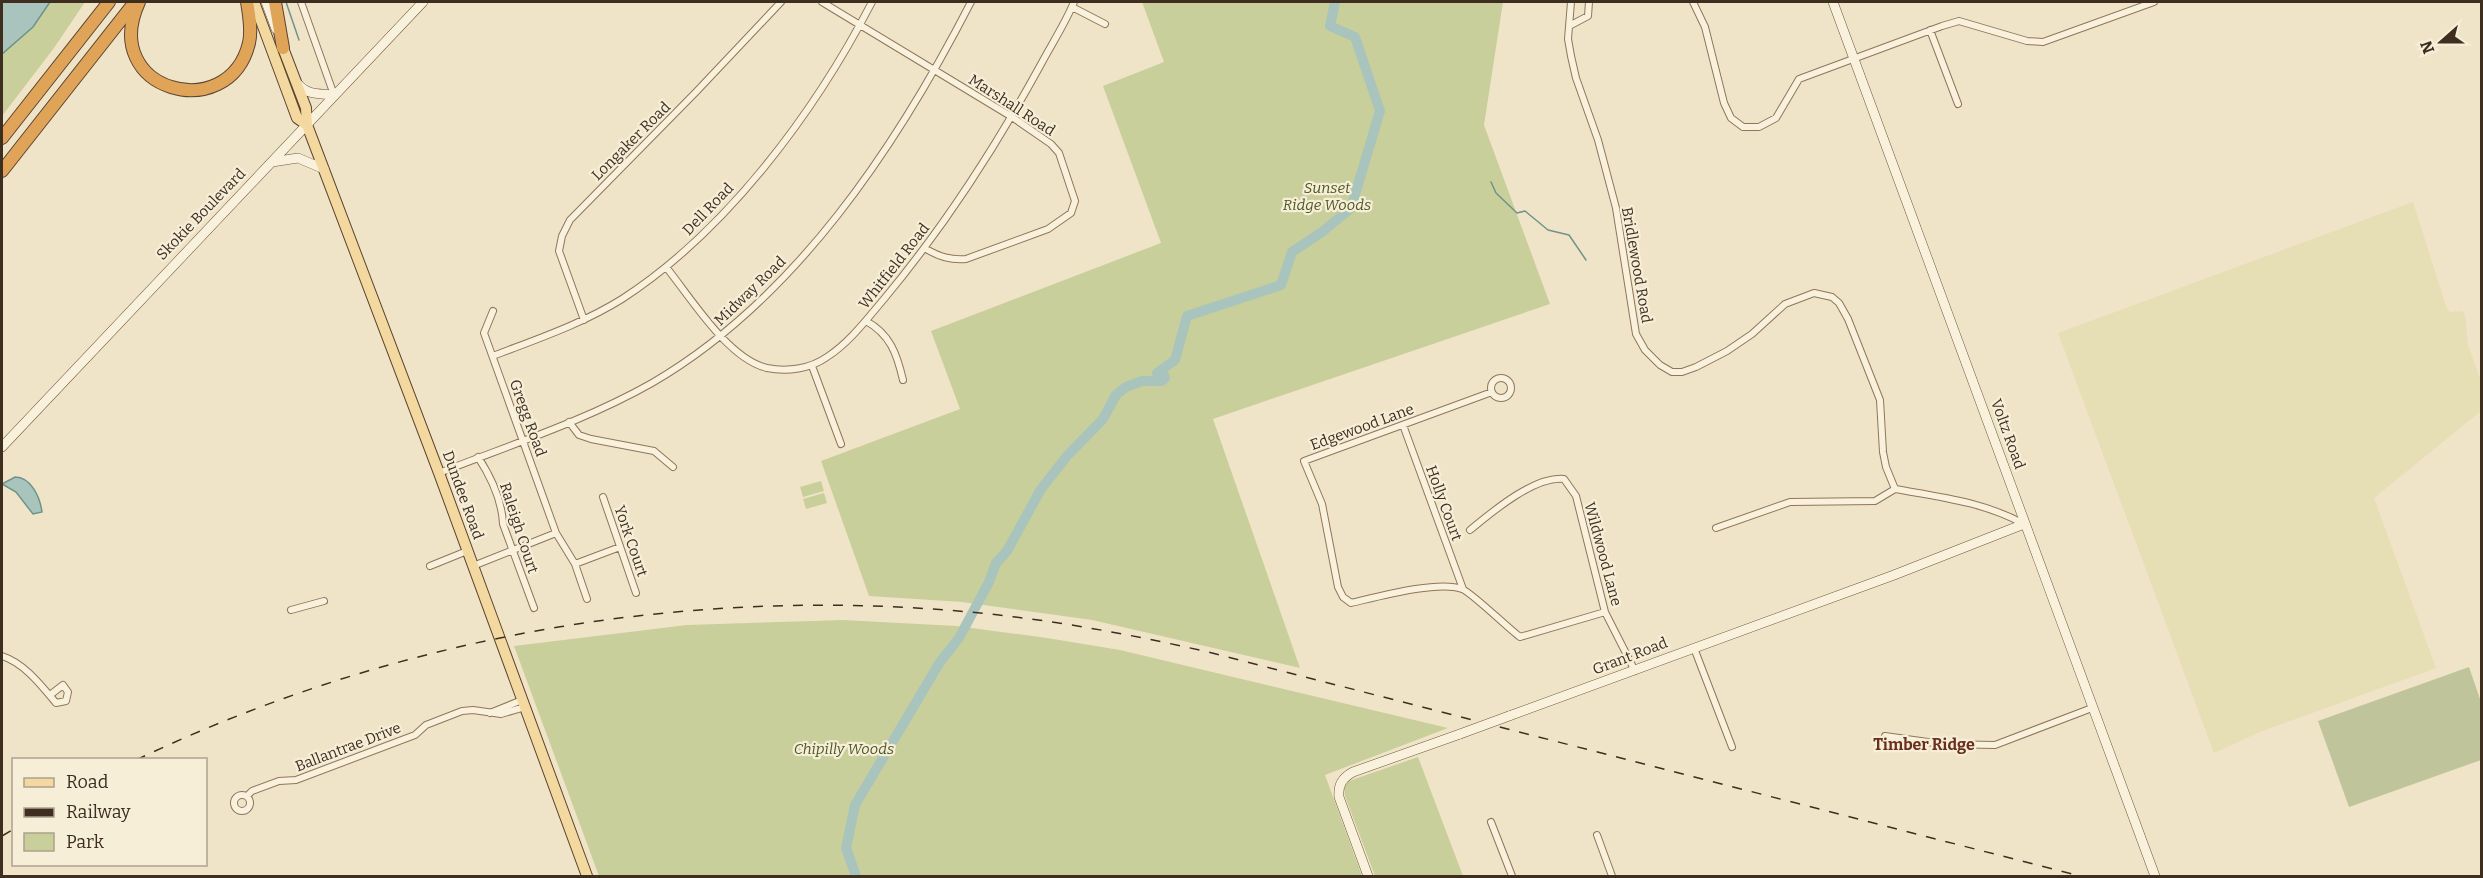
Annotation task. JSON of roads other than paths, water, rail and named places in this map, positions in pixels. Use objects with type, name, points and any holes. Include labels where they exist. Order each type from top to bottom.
[{"type":"highway","points":[[2,138],[110,2]]},
{"type":"highway","points":[[2,171],[135,2]]},
{"type":"highway","points":[[139,2],[131,29],[133,50],[142,68],[155,80],[171,89],[187,91],[206,88],[225,79],[241,63],[250,42],[247,2]]},
{"type":"highway","points":[[275,2],[283,48]]},
{"type":"highway","points":[[2,130],[29,104]]},
{"type":"main road","name":"Dundee Road","points":[[254,2],[297,118],[307,125]]},
{"type":"main road","name":"Dundee Road","points":[[283,48],[306,108],[307,125],[439,472],[586,876]]},
{"type":"street","name":"Dundee Road","points":[[266,2],[283,48]]},
{"type":"street","points":[[296,82],[303,90],[311,93],[334,95],[301,2]]},
{"type":"street","name":"Skokie Boulevard","points":[[2,447],[423,2]]},
{"type":"street","name":"Longaker Road","points":[[584,320],[559,251],[562,236],[570,220],[781,2]]},
{"type":"street","name":"Marshall Road","points":[[822,2],[1012,117],[1051,144],[1059,153],[1075,201],[1071,213],[1048,229],[966,259],[942,258],[926,249]]},
{"type":"street","name":"Dell Road","points":[[493,356],[584,320],[621,299],[666,267],[736,198],[781,144],[821,88],[872,2]]},
{"type":"street","name":"Midway Road","points":[[439,472],[569,422],[624,398],[708,347],[721,336],[787,274],[826,231],[870,173],[936,70],[971,2]]},
{"type":"street","name":"Bridlewood Road","points":[[1571,2],[1571,26],[1568,39],[1576,78],[1598,141],[1616,208],[1636,334],[1645,350],[1660,366],[1672,372],[1682,372],[1727,351],[1752,334],[1785,304],[1814,293],[1832,297],[1839,303],[1848,319],[1880,400],[1883,452],[1895,489]]},
{"type":"street","points":[[1571,26],[1588,16],[1590,2]]},
{"type":"street","points":[[1694,2],[1705,27],[1724,103],[1731,118],[1743,127],[1759,127],[1776,118],[1799,79],[1959,21],[2027,41],[2043,42],[2154,2]]},
{"type":"street","name":"Voltz Road","points":[[1833,2],[2155,876]]},
{"type":"street","points":[[1073,4],[1105,24]]},
{"type":"street","name":"Whitfield Road","points":[[666,267],[735,352],[751,363],[788,370],[812,366],[829,357],[866,321],[926,249],[1012,117],[1073,4]]},
{"type":"street","points":[[1930,30],[1958,104]]},
{"type":"street","points":[[272,162],[298,158],[324,169]]},
{"type":"street","name":"Gregg Road","points":[[493,311],[484,333],[556,533],[575,564],[587,598]]},
{"type":"street","points":[[866,321],[881,329],[898,360],[903,380]]},
{"type":"street","points":[[812,366],[841,444]]},
{"type":"street","name":"Edgewood Lane","points":[[1463,589],[1436,587],[1413,589],[1351,603],[1343,597],[1338,587],[1322,504],[1304,461],[1492,392]]},
{"type":"street","points":[[569,422],[579,435],[654,451],[673,467]]},
{"type":"street","name":"Holly Court","points":[[1403,425],[1463,589]]},
{"type":"street","name":"Raleigh Court","points":[[478,457],[487,471],[502,512],[503,524],[534,608]]},
{"type":"street","name":"Wildwood Lane","points":[[1470,531],[1495,509],[1534,486],[1564,479],[1576,496],[1605,612],[1635,671]]},
{"type":"street","points":[[1716,528],[1790,502],[1875,501],[1895,489],[1965,501],[2007,514],[2024,524]]},
{"type":"street","name":"York Court","points":[[603,497],[636,593]]},
{"type":"street","name":"Grant Road","points":[[1368,876],[1339,797],[1338,789],[1342,780],[1353,772],[1635,671],[2024,524]]},
{"type":"street","points":[[473,566],[556,533]]},
{"type":"street","points":[[575,564],[620,547]]},
{"type":"street","points":[[430,566],[467,551]]},
{"type":"street","points":[[1463,589],[1520,637],[1605,612]]},
{"type":"street","points":[[291,610],[324,601]]},
{"type":"street","points":[[1694,648],[1732,747]]},
{"type":"street","points":[[2,656],[14,660],[50,696]]},
{"type":"street","name":"Ballantrae Drive","points":[[247,796],[252,791],[279,781],[296,780],[415,735],[426,725],[462,711],[473,710],[501,714],[523,704]]},
{"type":"street","points":[[1885,736],[1942,744],[1995,745],[2092,708]]},
{"type":"street","points":[[1491,822],[1512,876]]},
{"type":"street","points":[[1597,835],[1612,876]]},
{"type":"water","points":[[2,2],[50,2],[33,27],[2,54]]},
{"type":"water","points":[[15,477],[26,480],[34,489],[42,512],[33,514],[16,492],[2,484]]},
{"type":"waterway","points":[[286,2],[299,40]]},
{"type":"waterway","points":[[856,876],[846,848],[855,805],[940,662],[959,638],[989,582],[996,563],[1007,551],[1041,489],[1067,456],[1103,419],[1116,395],[1126,387],[1142,381],[1162,381],[1165,378],[1164,375],[1157,373],[1175,360],[1187,316],[1281,285],[1292,252],[1322,232],[1351,208],[1380,111],[1355,37],[1330,26],[1335,2]]},
{"type":"waterway","points":[[1491,182],[1496,193],[1517,213],[1525,211],[1548,230],[1569,235],[1586,260]]},
{"type":"railway","points":[[141,758],[233,718],[332,682],[434,653],[537,631],[642,615],[747,607],[852,606],[958,611],[1083,627],[1208,652],[2080,876]]},
{"type":"railway","points":[[2,836],[12,830]]},
{"type":"district","name":"Timber Ridge","points":[[1924,744]]},
{"type":"park label","name":"Sunset Ridge Woods","points":[[1327,196]]},
{"type":"park label","name":"Chipilly Woods","points":[[844,749]]}]
